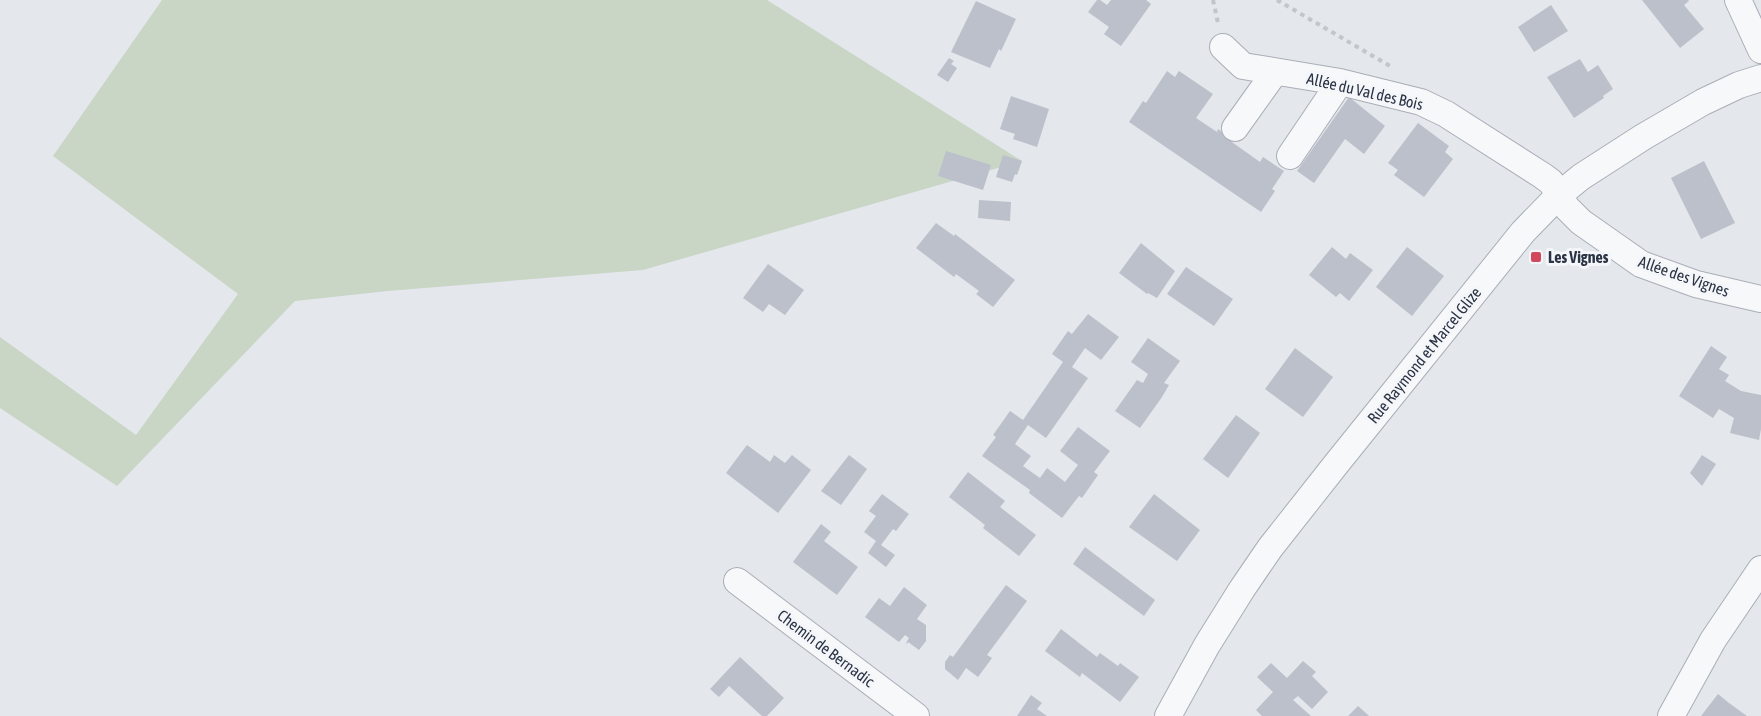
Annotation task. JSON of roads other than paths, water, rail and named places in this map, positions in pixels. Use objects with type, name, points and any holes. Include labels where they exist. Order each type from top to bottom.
[{"type":"street","points":[[1738,0],[1761,50]]},
{"type":"street","name":"Allée du Val des Bois","points":[[1222,47],[1243,66],[1340,82],[1420,102],[1446,114],[1543,176],[1551,182],[1559,195]]},
{"type":"street","points":[[1235,128],[1275,72]]},
{"type":"street","name":"Rue Raymond et Marcel Glize","points":[[1168,716],[1213,636],[1270,548],[1522,232],[1559,195],[1581,177],[1703,102],[1761,78]]},
{"type":"street","points":[[1290,156],[1340,82]]},
{"type":"street","name":"Allée des Vignes","points":[[1559,195],[1567,208],[1581,222],[1641,264],[1696,284],[1761,299]]},
{"type":"street","points":[[1671,716],[1713,640],[1761,569]]},
{"type":"street","name":"Chemin de Bernadic","points":[[737,581],[916,716]]},
{"type":"place","name":"Les Vignes","points":[[1536,257]]}]
